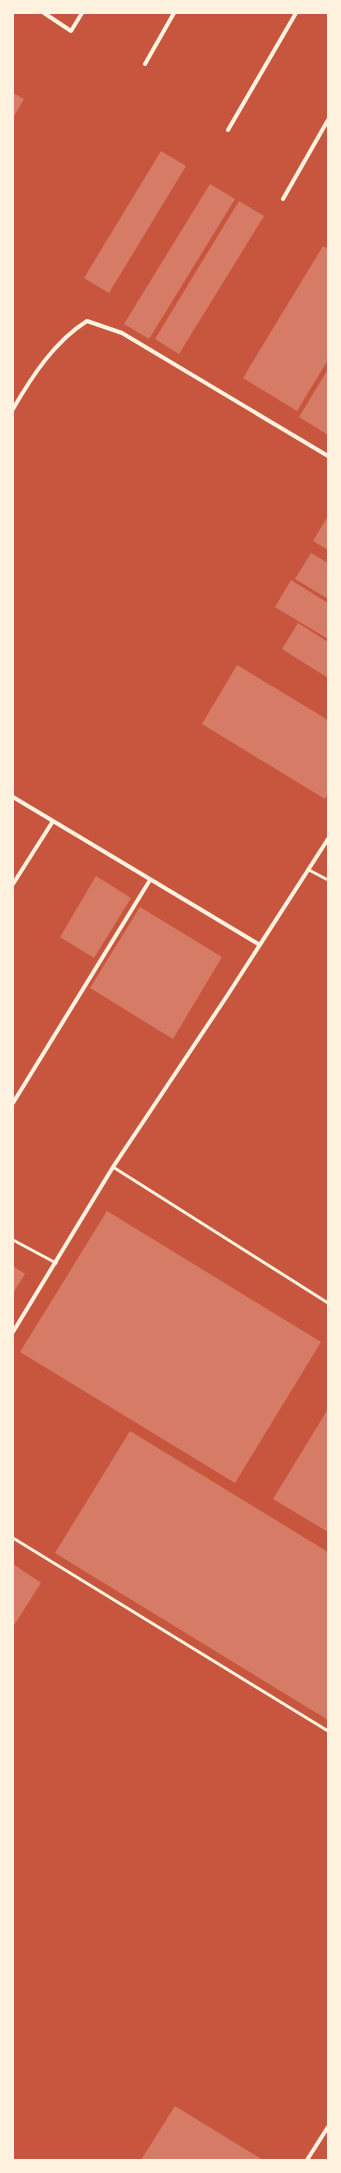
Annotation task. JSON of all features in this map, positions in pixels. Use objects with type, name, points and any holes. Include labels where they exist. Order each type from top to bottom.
[{"type":"street","points":[[44,13],[71,31],[82,13]]},
{"type":"street","points":[[145,64],[174,13]]},
{"type":"street","points":[[228,130],[296,13]]},
{"type":"street","points":[[282,199],[328,120]]},
{"type":"street","points":[[13,409],[26,386],[55,348],[73,329],[87,320],[122,333],[328,456]]},
{"type":"street","points":[[13,797],[260,945]]},
{"type":"street","points":[[13,884],[53,821]]},
{"type":"street","points":[[13,1332],[113,1167],[154,1107],[328,839]]},
{"type":"street","points":[[13,1103],[150,880]]},
{"type":"street","points":[[307,2160],[328,2127]]},
{"type":"lane","points":[[309,870],[328,880]]},
{"type":"lane","points":[[113,1167],[328,1303]]},
{"type":"lane","points":[[13,1240],[56,1263]]},
{"type":"lane","points":[[13,1538],[328,1731]]},
{"type":"building","points":[[13,93],[24,99],[13,118]]},
{"type":"building","points":[[161,151],[186,166],[109,293],[84,278]]},
{"type":"building","points":[[210,184],[235,199],[149,339],[124,324]]},
{"type":"building","points":[[239,201],[264,216],[179,354],[155,339]]},
{"type":"building","points":[[323,246],[328,249],[328,360],[297,411],[243,378]]},
{"type":"building","points":[[328,369],[328,435],[299,417]]},
{"type":"building","points":[[328,516],[328,550],[313,541]]},
{"type":"building","points":[[311,553],[328,563],[328,599],[295,579]]},
{"type":"building","points":[[291,580],[328,603],[328,639],[275,607]]},
{"type":"building","points":[[298,623],[328,642],[328,678],[282,649]]},
{"type":"building","points":[[237,665],[328,720],[328,793],[325,799],[202,724]]},
{"type":"building","points":[[96,876],[131,898],[94,958],[60,937]]},
{"type":"building","points":[[140,907],[222,957],[173,1039],[90,988]]},
{"type":"building","points":[[107,1211],[321,1342],[235,1483],[20,1352]]},
{"type":"building","points":[[13,1266],[25,1274],[13,1293]]},
{"type":"building","points":[[328,1409],[328,1532],[273,1499]]},
{"type":"building","points":[[130,1431],[328,1552],[328,1720],[55,1553]]},
{"type":"building","points":[[13,1564],[41,1583],[13,1627]]},
{"type":"building","points":[[175,2106],[263,2160],[141,2160]]}]
